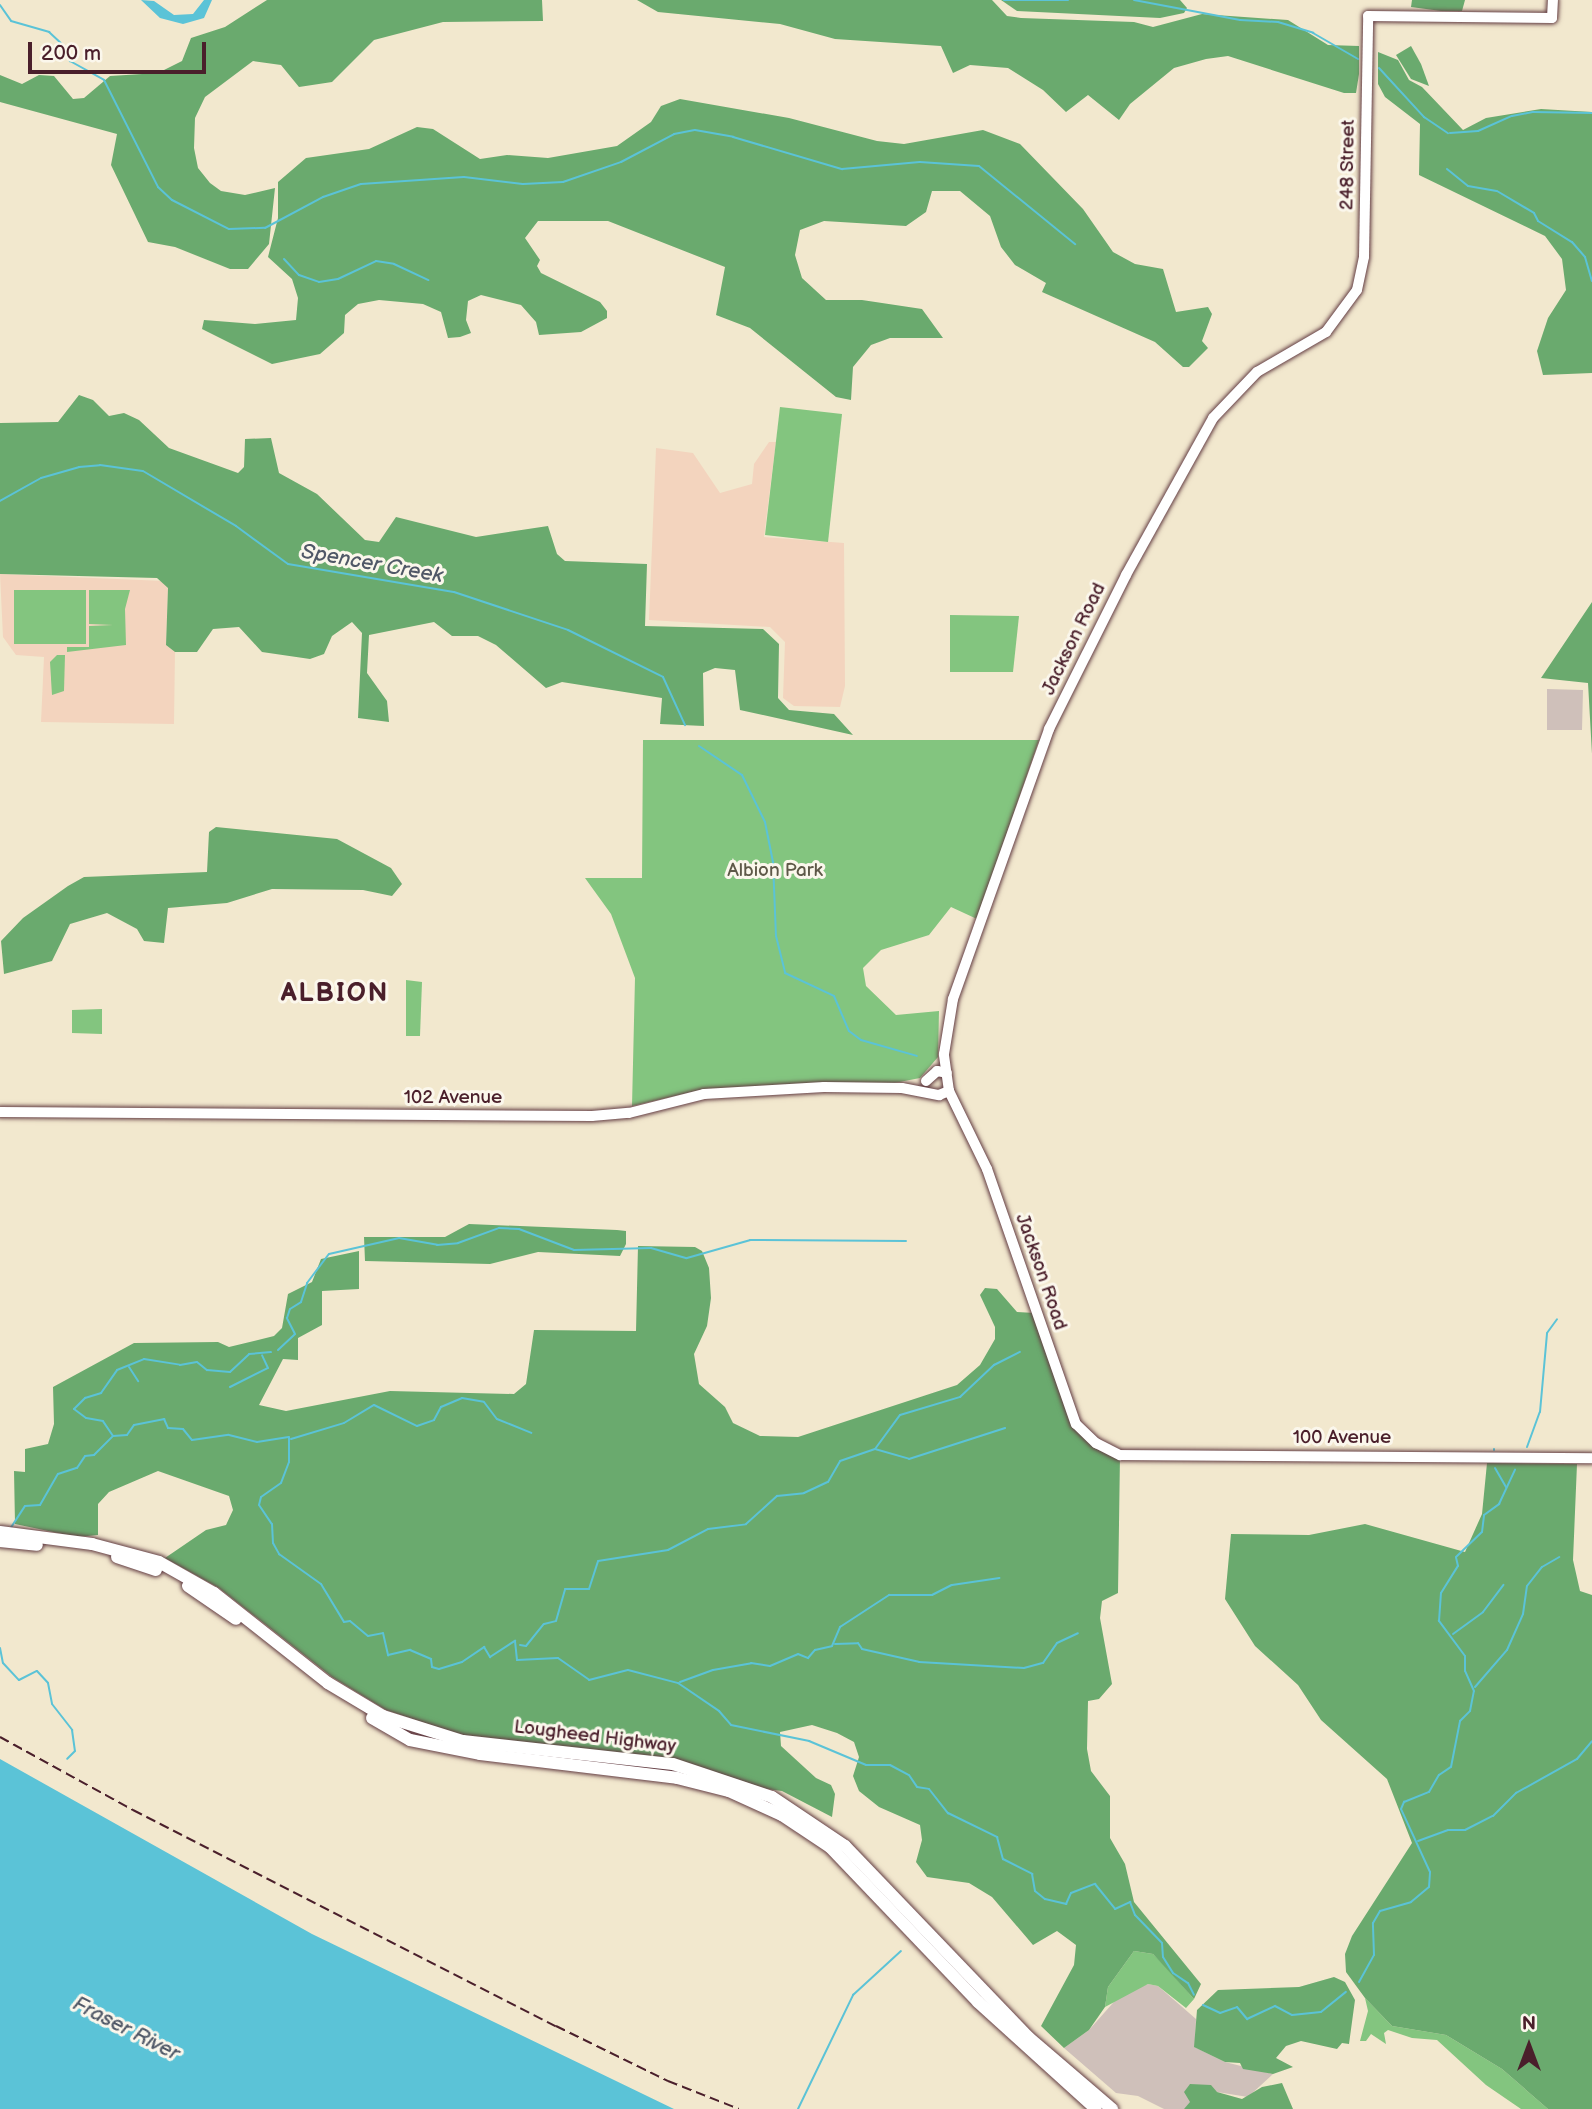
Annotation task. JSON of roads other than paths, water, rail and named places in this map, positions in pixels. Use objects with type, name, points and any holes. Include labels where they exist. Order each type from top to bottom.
[{"type":"highway","name":"Lougheed Highway","points":[[0,1532],[115,1548],[159,1562],[214,1592],[328,1683],[383,1716],[463,1741],[673,1763],[772,1797],[845,1846],[1028,2037],[1112,2109]]},
{"type":"highway","name":"Lougheed Highway","points":[[0,1541],[100,1554],[172,1575],[265,1639],[343,1701],[410,1740],[480,1754],[677,1778],[729,1791],[782,1815],[846,1862],[978,2002],[1096,2109]]},
{"type":"main road","name":"248 Street","points":[[1346,310],[1359,284],[1364,257],[1368,16],[1552,18],[1553,0]]},
{"type":"main road","name":"Jackson Road","points":[[942,1072],[953,999],[986,915],[1043,745],[1126,575],[1213,418],[1257,372],[1318,339],[1346,310]]},
{"type":"main road","points":[[942,1072],[944,1093],[927,1086],[942,1072]]},
{"type":"main road","name":"102 Avenue","points":[[0,1112],[599,1116],[704,1094],[824,1087],[927,1086]]},
{"type":"main road","name":"Jackson Road","points":[[944,1093],[957,1108],[987,1169],[1076,1424],[1096,1443]]},
{"type":"main road","name":"100 Avenue","points":[[1096,1443],[1120,1455],[1592,1458]]},
{"type":"water","points":[[141,0],[154,1],[174,15],[193,14],[204,0],[212,0],[204,18],[183,24],[160,18]]},
{"type":"water","name":"Fraser River","points":[[0,1759],[312,1934],[674,2109],[0,2109]]},
{"type":"waterway","points":[[1004,0],[1068,0]]},
{"type":"waterway","points":[[1134,0],[1240,20],[1278,22],[1313,33],[1358,59]]},
{"type":"waterway","points":[[0,5],[11,21],[49,32],[62,44],[70,61],[104,80],[158,187],[172,200],[229,229],[265,228],[323,197],[361,184],[464,177],[523,184],[563,182],[621,162],[674,134],[695,130],[733,137],[842,169],[920,162],[979,166],[1075,244]]},
{"type":"waterway","points":[[1379,68],[1424,117],[1448,133]]},
{"type":"waterway","points":[[1450,133],[1478,131],[1512,116],[1533,112],[1592,113]]},
{"type":"waterway","points":[[1447,169],[1468,186],[1497,191],[1534,213],[1538,221],[1572,242],[1585,257],[1592,281]]},
{"type":"waterway","points":[[284,259],[299,275],[319,282],[338,279],[376,261],[394,264],[429,280]]},
{"type":"waterway","name":"Spencer Creek","points":[[0,501],[41,478],[79,467],[100,465],[143,471],[236,526],[288,564],[454,592],[568,630],[663,677],[685,725]]},
{"type":"waterway","name":"Spencer Creek","points":[[699,746],[742,775],[765,822],[773,862],[776,936],[785,973],[834,996],[849,1031],[861,1040],[917,1056]]},
{"type":"waterway","points":[[278,1350],[295,1334],[287,1318],[290,1309],[301,1302],[307,1283],[329,1254],[399,1238],[437,1245],[458,1243],[499,1228],[519,1229],[574,1250],[651,1248],[687,1258],[750,1240],[906,1241]]},
{"type":"waterway","points":[[1527,1447],[1540,1412],[1547,1333],[1557,1319]]},
{"type":"waterway","points":[[113,1436],[103,1421],[86,1418],[74,1409],[85,1398],[101,1393],[117,1370],[144,1359],[180,1365],[197,1362],[207,1370],[230,1372],[249,1354],[271,1352]]},
{"type":"waterway","points":[[520,1645],[526,1646],[544,1624],[556,1621],[565,1589],[589,1589],[598,1561],[668,1550],[708,1529],[746,1524],[777,1496],[804,1493],[828,1482],[840,1461],[875,1449],[900,1415],[960,1397],[994,1365],[1020,1352]]},
{"type":"waterway","points":[[230,1387],[268,1368],[262,1355]]},
{"type":"waterway","points":[[129,1367],[138,1381]]},
{"type":"waterway","points":[[291,1439],[344,1423],[374,1405],[417,1426],[434,1420],[441,1407],[462,1398],[484,1402],[497,1419],[531,1433]]},
{"type":"waterway","points":[[10,1529],[25,1506],[40,1505],[58,1474],[77,1468],[85,1456],[94,1455],[113,1436],[127,1435],[134,1425],[164,1419],[168,1428],[183,1429],[192,1440],[229,1435],[257,1442],[289,1437],[289,1462],[281,1483],[261,1497],[259,1505],[272,1524],[273,1543],[279,1554],[321,1584],[344,1622],[350,1621],[368,1636],[383,1633],[388,1655],[410,1650],[431,1659],[432,1667],[439,1669],[462,1662],[484,1647],[490,1657],[515,1641],[517,1660],[558,1658],[589,1680],[628,1670],[678,1683],[719,1711],[731,1725],[809,1741],[866,1765],[890,1765],[909,1775],[917,1787],[929,1789],[948,1813],[997,1837],[1003,1859],[1032,1874],[1035,1891],[1045,1899],[1066,1904],[1071,1893],[1095,1884],[1115,1909],[1130,1902],[1135,1915],[1162,1943],[1163,1957],[1173,1973],[1188,1983],[1194,1995]]},
{"type":"waterway","points":[[875,1449],[909,1459],[1005,1428]]},
{"type":"waterway","points":[[1495,1468],[1506,1487]]},
{"type":"waterway","points":[[1359,1982],[1374,1955],[1373,1923],[1380,1911],[1411,1902],[1429,1887],[1430,1872],[1401,1809],[1404,1802],[1429,1792],[1439,1775],[1451,1767],[1460,1721],[1470,1711],[1474,1691],[1465,1671],[1465,1656],[1439,1621],[1441,1593],[1458,1566],[1456,1557],[1482,1532],[1484,1515],[1499,1504],[1515,1470]]},
{"type":"waterway","points":[[1475,1687],[1507,1650],[1523,1614],[1527,1586],[1542,1567],[1559,1557]]},
{"type":"waterway","points":[[680,1682],[713,1670],[751,1663],[770,1666],[798,1654],[808,1658],[815,1650],[832,1646],[840,1627],[889,1595],[932,1595],[952,1585],[999,1578]]},
{"type":"waterway","points":[[1453,1634],[1483,1612],[1503,1585]]},
{"type":"waterway","points":[[835,1644],[858,1643],[862,1649],[919,1662],[1024,1668],[1043,1663],[1057,1643],[1078,1633]]},
{"type":"waterway","points":[[0,1648],[3,1663],[19,1680],[37,1671],[48,1683],[52,1704],[72,1730],[75,1751],[67,1759]]},
{"type":"waterway","points":[[1418,1841],[1448,1830],[1465,1830],[1493,1816],[1516,1793],[1577,1759],[1592,1741]]},
{"type":"waterway","points":[[798,2109],[853,1995],[901,1951]]},
{"type":"waterway","points":[[1203,2005],[1220,2013],[1237,2007],[1247,2019],[1275,2006],[1292,2015],[1321,2012],[1346,1992]]},
{"type":"railway","points":[[0,1737],[133,1810],[556,2026],[668,2081],[739,2109]]},
{"type":"district","name":"ALBION","points":[[335,994]]},
{"type":"park label","name":"Albion Park","points":[[775,871]]}]
